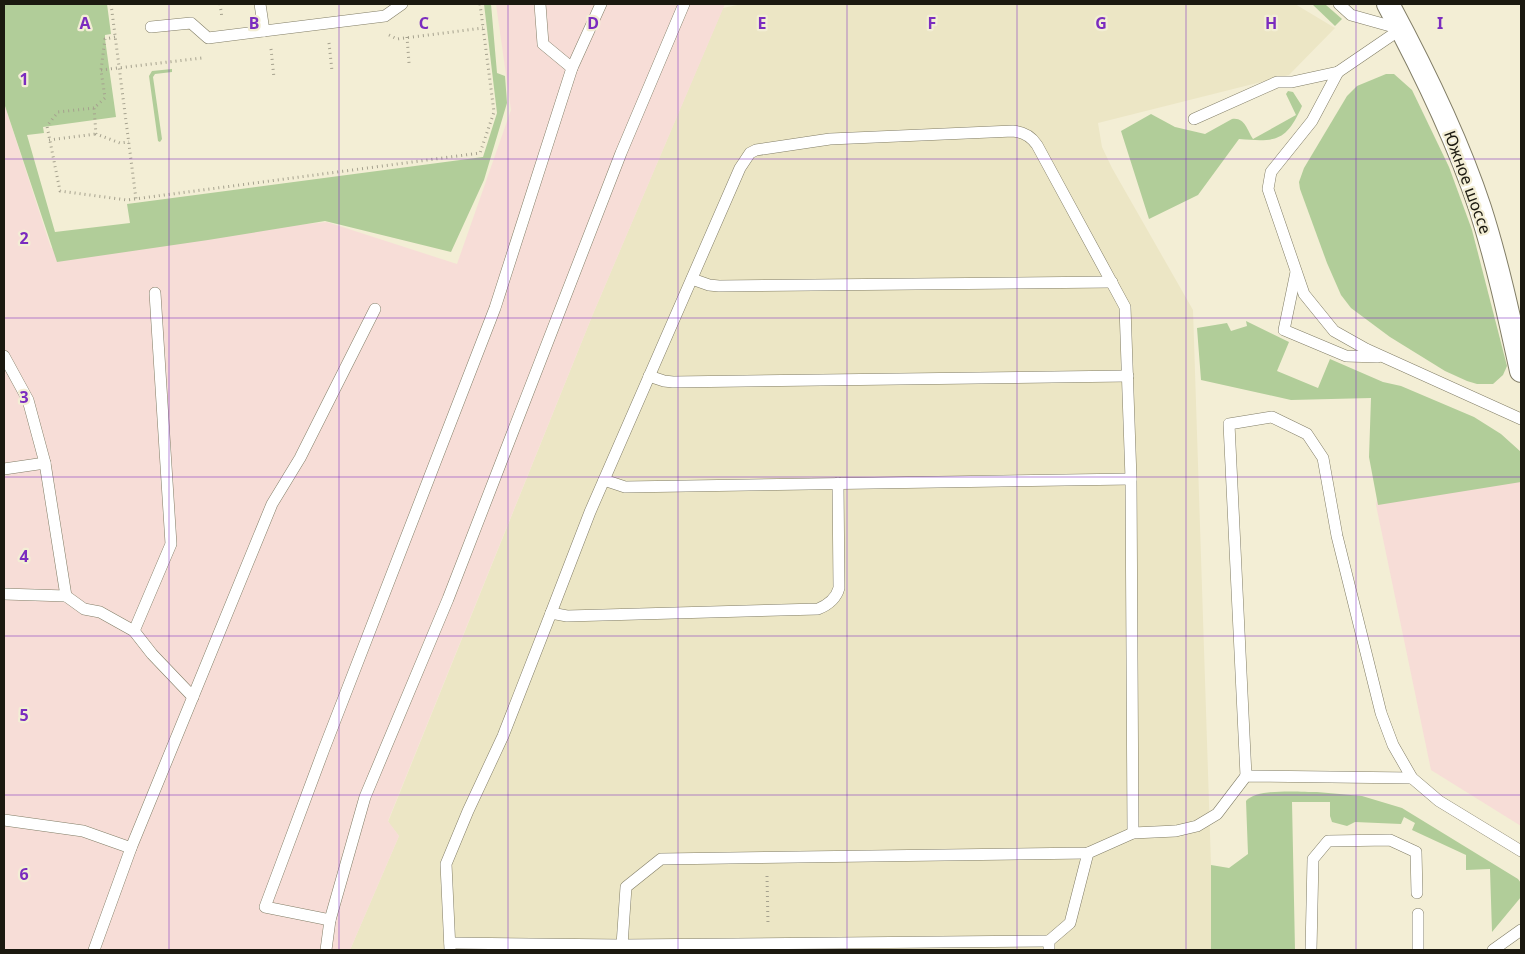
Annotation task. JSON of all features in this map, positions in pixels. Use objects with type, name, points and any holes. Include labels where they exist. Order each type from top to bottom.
[{"type":"street","name":"Южное шоссе","points":[[1388,4],[1450,130],[1480,208],[1509,313],[1521,371]]},
{"type":"lane","points":[[260,4],[264,31]]},
{"type":"lane","points":[[151,27],[191,23],[208,38],[385,16],[402,4]]},
{"type":"lane","points":[[540,4],[544,44],[572,68]]},
{"type":"lane","points":[[330,920],[265,907],[327,740],[495,308],[572,68],[601,4]]},
{"type":"lane","points":[[326,950],[330,920],[365,797],[448,599],[621,153],[684,4]]},
{"type":"lane","points":[[1339,4],[1351,15],[1401,29]]},
{"type":"lane","points":[[1194,119],[1278,82],[1292,82],[1338,72],[1401,29]]},
{"type":"lane","points":[[1338,72],[1312,121],[1271,172],[1268,189],[1304,294],[1334,330],[1382,357],[1521,419]]},
{"type":"lane","points":[[1088,853],[1070,923],[1049,946],[450,947],[446,864],[503,736],[604,480],[649,376],[740,168],[750,153],[756,150],[830,139],[1013,131],[1028,135],[1034,142],[1112,282],[1125,307],[1128,376],[1131,479],[1133,833]]},
{"type":"lane","points":[[1296,270],[1284,330],[1346,356],[1382,357]]},
{"type":"lane","points":[[692,278],[709,285],[719,286],[1112,282]]},
{"type":"lane","points":[[134,631],[171,544],[155,293]]},
{"type":"lane","points":[[94,950],[131,848],[272,504],[300,458],[375,309]]},
{"type":"lane","points":[[4,356],[28,400],[44,463],[66,596]]},
{"type":"lane","points":[[649,376],[673,382],[1128,376]]},
{"type":"lane","points":[[622,946],[626,888],[661,858],[1088,853],[1133,833],[1176,832],[1197,826],[1217,814],[1246,776],[1229,424],[1272,417],[1307,434],[1323,458],[1337,536],[1381,713],[1393,745],[1412,778],[1439,801],[1521,851]]},
{"type":"lane","points":[[4,469],[44,463]]},
{"type":"lane","points":[[604,480],[625,487],[1131,479]]},
{"type":"lane","points":[[551,613],[567,616],[818,609],[823,607],[834,598],[839,588],[838,484]]},
{"type":"lane","points":[[4,594],[66,596],[84,609],[100,612],[134,631],[152,654],[193,697]]},
{"type":"lane","points":[[1246,776],[1412,778]]},
{"type":"lane","points":[[4,820],[84,832],[131,848]]},
{"type":"lane","points":[[1311,950],[1312,859],[1328,841],[1390,840],[1416,852],[1417,893]]},
{"type":"lane","points":[[1418,914],[1418,950]]},
{"type":"lane","points":[[1493,950],[1521,930]]},
{"type":"path","points":[[111,4],[136,199]]},
{"type":"path","points":[[115,37],[105,39],[101,70],[105,98],[94,108],[58,112],[47,126],[60,192],[127,200],[480,153],[494,112],[480,4]]},
{"type":"path","points":[[407,37],[410,62]]},
{"type":"path","points":[[328,42],[332,72]]},
{"type":"path","points":[[271,49],[274,78]]},
{"type":"path","points":[[94,108],[96,134]]},
{"type":"path","points":[[49,140],[96,134],[120,143],[129,142]]},
{"type":"path","points":[[767,857],[768,945]]},
{"type":"shaded area","points":[[496,4],[725,4],[593,314],[388,821],[399,836],[350,950],[4,950],[4,103],[51,248],[327,222],[457,264],[511,110]]},
{"type":"shaded area","points":[[742,4],[1295,4],[1335,28],[1289,75],[1098,123],[1102,147],[1112,168],[1193,310],[1211,865],[1211,950],[350,950],[399,836],[388,822],[593,314],[723,8]]},
{"type":"shaded area","points":[[1521,465],[1521,826],[1431,770],[1376,505],[1379,487]]},
{"type":"green space","points":[[4,4],[107,4],[111,34],[105,35],[105,39],[116,117],[43,127],[44,133],[27,135],[55,232],[130,223],[127,204],[483,157],[497,113],[484,4],[491,4],[497,73],[505,76],[507,103],[484,180],[451,252],[325,221],[57,262],[4,103]]},
{"type":"green space","points":[[1312,4],[1326,5],[1342,19],[1335,26]]},
{"type":"green space","points":[[172,69],[172,72],[155,74],[153,77],[162,139],[160,142],[158,141],[149,76],[152,71]]},
{"type":"green space","points":[[1386,74],[1394,74],[1412,90],[1449,167],[1472,230],[1507,366],[1503,375],[1493,384],[1477,384],[1445,371],[1390,337],[1351,308],[1341,295],[1327,263],[1300,189],[1299,182],[1304,168],[1347,96],[1357,86]]},
{"type":"green space","points":[[1288,91],[1293,92],[1302,106],[1291,127],[1285,133],[1271,139],[1262,140],[1239,139],[1198,195],[1149,219],[1121,131],[1151,114],[1175,127],[1205,134],[1232,119],[1236,119],[1243,122],[1253,139],[1296,115],[1286,94]]},
{"type":"green space","points":[[1246,321],[1289,342],[1277,371],[1318,388],[1330,359],[1383,382],[1401,386],[1474,417],[1501,434],[1521,452],[1521,482],[1378,505],[1369,457],[1371,398],[1291,400],[1201,380],[1197,328],[1227,323],[1231,331],[1247,326]]},
{"type":"green space","points":[[1269,792],[1317,792],[1362,796],[1402,808],[1518,879],[1521,883],[1521,897],[1492,932],[1490,869],[1466,870],[1466,855],[1412,830],[1415,823],[1404,817],[1401,824],[1355,822],[1347,826],[1332,822],[1330,802],[1292,802],[1295,950],[1211,950],[1211,865],[1229,868],[1248,854],[1246,801],[1259,794]]}]
